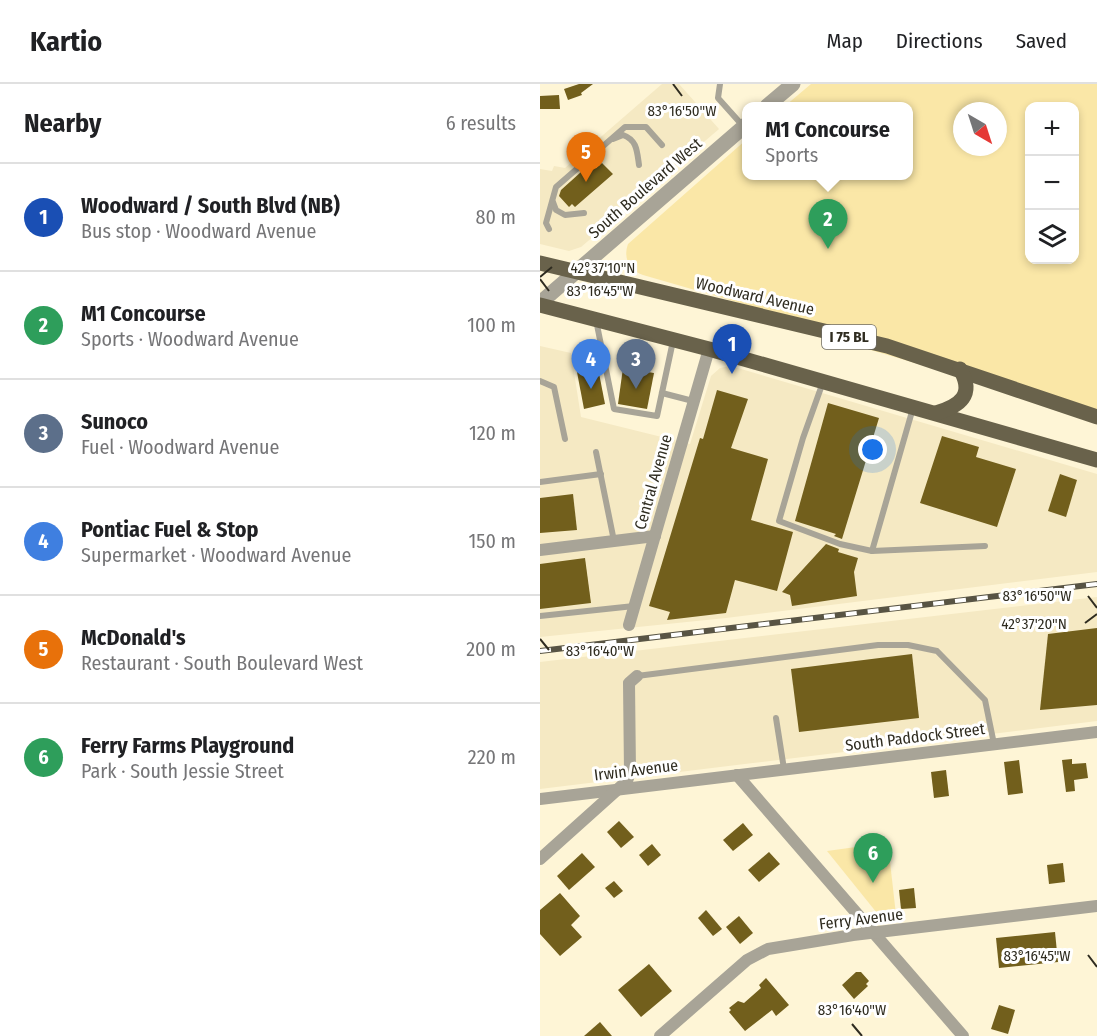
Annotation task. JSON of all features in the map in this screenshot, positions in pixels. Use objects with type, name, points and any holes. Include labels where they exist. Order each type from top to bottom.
[{"type":"main road","name":"Woodward Avenue","points":[[540,263],[574,273],[887,346],[1097,417]]},
{"type":"main road","points":[[540,304],[709,349],[1097,460]]},
{"type":"main road","points":[[936,413],[953,408],[965,395],[967,381],[960,369]]},
{"type":"street","points":[[772,102],[793,84]]},
{"type":"street","name":"South Boulevard West","points":[[540,304],[742,128]]},
{"type":"street","name":"Central Avenue","points":[[629,625],[709,349]]},
{"type":"street","points":[[540,550],[655,536]]},
{"type":"street","points":[[540,859],[620,789],[630,772],[629,683],[636,676]]},
{"type":"street","name":"South Paddock Street","points":[[736,776],[1097,732]]},
{"type":"street","points":[[736,776],[963,1036]]},
{"type":"street","name":"Irwin Avenue","points":[[540,798],[736,776]]},
{"type":"street","name":"Ferry Avenue","points":[[660,1036],[747,960],[761,952],[873,933],[1097,906]]},
{"type":"lane","points":[[720,84],[718,98],[742,122]]},
{"type":"lane","points":[[549,229],[546,223],[556,187],[625,127],[643,126],[662,145]]},
{"type":"lane","points":[[608,141],[623,135],[630,138],[636,147],[639,165]]},
{"type":"lane","points":[[552,198],[554,207],[562,214],[584,213]]},
{"type":"lane","points":[[596,319],[614,409],[657,416],[673,339]]},
{"type":"lane","points":[[540,381],[554,387],[565,439]]},
{"type":"lane","points":[[823,382],[803,438],[779,521],[840,544],[872,551],[985,546]]},
{"type":"lane","points":[[662,393],[693,401]]},
{"type":"lane","points":[[872,551],[914,408]]},
{"type":"lane","points":[[596,452],[614,541]]},
{"type":"lane","points":[[540,482],[601,474]]},
{"type":"lane","points":[[540,616],[635,606]]},
{"type":"lane","points":[[636,676],[878,645],[908,645],[937,651],[985,700],[994,744]]},
{"type":"lane","points":[[776,718],[784,769]]},
{"type":"shaded area","points":[[662,84],[679,84],[719,129],[581,247],[569,251],[540,244],[540,169],[552,171],[554,166],[565,168]]},
{"type":"shaded area","points":[[811,84],[1097,84],[1097,416],[826,337],[747,305],[643,275],[628,263],[628,244],[742,143],[742,180],[913,180],[913,102],[790,102]]},
{"type":"shaded area","points":[[540,346],[571,353],[581,417],[690,444],[711,376],[720,368],[731,366],[1097,474],[1097,572],[726,618],[540,637]]},
{"type":"shaded area","points":[[1097,597],[1097,721],[540,789],[540,662]]},
{"type":"shaded area","points":[[888,844],[896,915],[881,918],[827,851]]},
{"type":"building","points":[[579,84],[593,84],[581,93],[582,95],[568,100],[564,89]]},
{"type":"building","points":[[559,95],[560,109],[540,109],[540,96]]},
{"type":"building","points":[[591,163],[596,168],[602,163],[613,174],[575,207],[572,204],[569,207],[559,196],[561,190]]},
{"type":"building","points":[[598,368],[605,404],[584,409],[577,372]]},
{"type":"building","points":[[623,368],[654,373],[647,409],[618,404]]},
{"type":"building","points":[[717,390],[748,399],[731,448],[768,459],[751,520],[793,532],[777,591],[735,580],[726,613],[667,620],[670,612],[649,606],[700,438],[703,439]]},
{"type":"building","points":[[828,403],[879,418],[842,539],[834,536],[836,534],[795,521]]},
{"type":"building","points":[[942,436],[979,447],[976,457],[1016,469],[997,527],[920,503]]},
{"type":"building","points":[[1060,474],[1077,480],[1066,517],[1048,511]]},
{"type":"building","points":[[573,494],[577,530],[540,533],[540,498]]},
{"type":"building","points":[[826,544],[839,549],[838,552],[858,558],[854,572],[857,596],[792,606],[790,595],[782,592]]},
{"type":"building","points":[[585,558],[591,603],[540,609],[540,564]]},
{"type":"building","points":[[1097,628],[1097,705],[1040,710],[1048,634]]},
{"type":"building","points":[[912,654],[919,718],[799,732],[791,669]]},
{"type":"building","points":[[1072,759],[1072,764],[1086,763],[1088,778],[1074,780],[1075,791],[1066,792],[1062,760]]},
{"type":"building","points":[[1019,760],[1023,793],[1008,795],[1004,762]]},
{"type":"building","points":[[946,770],[949,796],[934,798],[931,772]]},
{"type":"building","points":[[619,821],[634,837],[621,848],[607,832]]},
{"type":"building","points":[[743,823],[753,835],[733,851],[723,840]]},
{"type":"building","points":[[652,844],[661,855],[648,866],[639,855]]},
{"type":"building","points":[[769,852],[780,864],[759,882],[748,870]]},
{"type":"building","points":[[582,853],[595,867],[569,890],[557,876]]},
{"type":"building","points":[[1063,863],[1065,882],[1049,884],[1047,865]]},
{"type":"building","points":[[614,881],[623,891],[614,898],[605,888]]},
{"type":"building","points":[[914,888],[916,908],[901,909],[899,890]]},
{"type":"building","points":[[560,893],[580,916],[571,925],[582,937],[560,956],[540,934],[540,910]]},
{"type":"building","points":[[706,910],[722,929],[713,936],[698,918]]},
{"type":"building","points":[[739,916],[753,933],[740,944],[726,927]]},
{"type":"building","points":[[1055,932],[1058,962],[999,968],[996,938]]},
{"type":"building","points":[[649,964],[672,991],[641,1017],[618,990]]},
{"type":"building","points":[[856,972],[861,972],[869,981],[866,984],[868,986],[854,999],[842,985]]},
{"type":"building","points":[[766,978],[789,1005],[776,1016],[772,1010],[745,1031],[729,1012],[731,1010],[729,1008],[738,1001],[744,1003],[761,988],[759,985]]},
{"type":"building","points":[[999,1005],[1015,1010],[1008,1034],[991,1029]]},
{"type":"building","points":[[600,1022],[612,1036],[584,1036]]},
{"type":"railway","points":[[540,651],[1097,584]]},
{"type":"place","name":"McDonald's","points":[[586,182]]},
{"type":"place","name":"M1 Concourse","points":[[828,249]]},
{"type":"place","name":"Woodward / South Blvd (NB)","points":[[732,374]]},
{"type":"place","name":"Pontiac Fuel & Stop","points":[[591,389]]},
{"type":"place","name":"Sunoco","points":[[636,389]]},
{"type":"place","name":"Ferry Farms Playground","points":[[873,883]]}]
